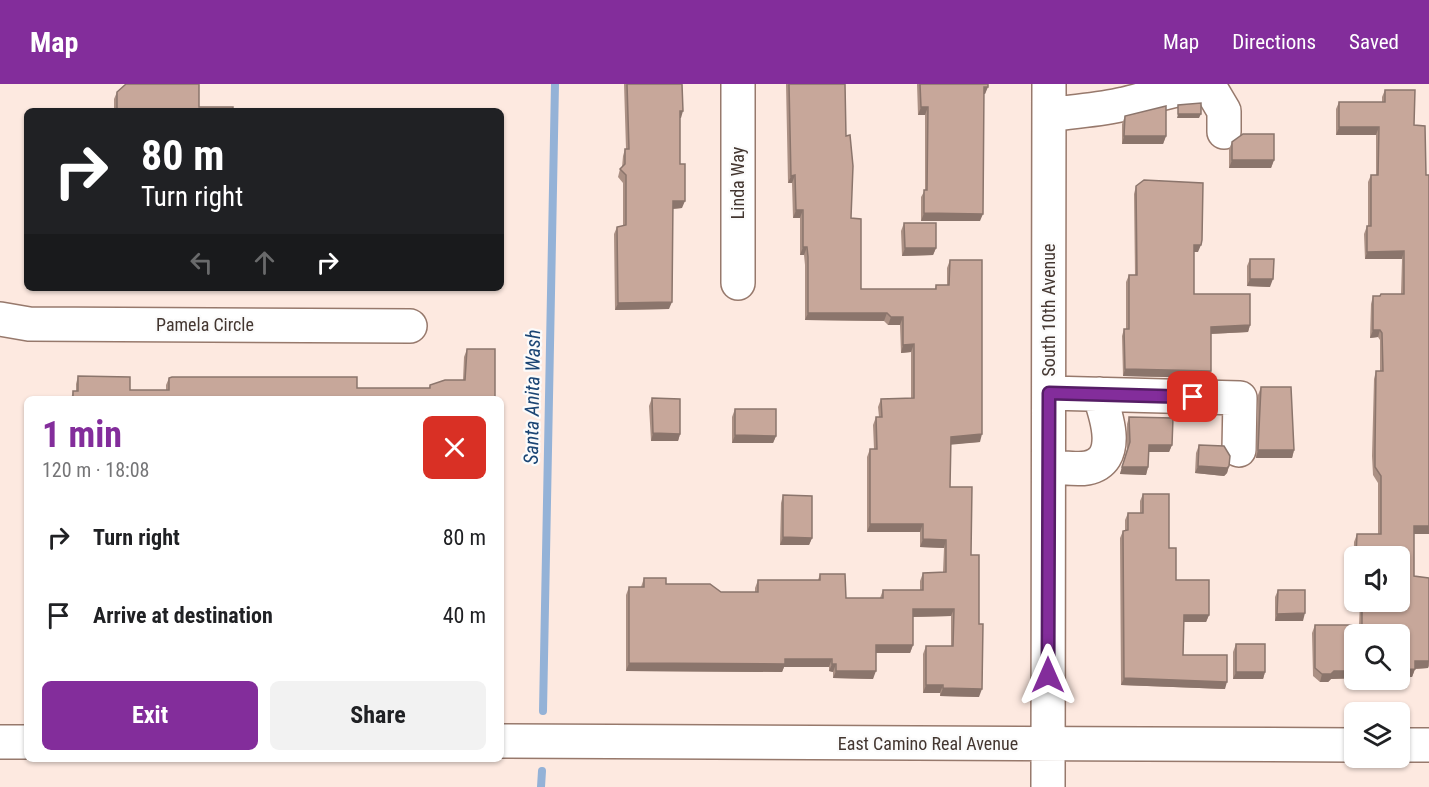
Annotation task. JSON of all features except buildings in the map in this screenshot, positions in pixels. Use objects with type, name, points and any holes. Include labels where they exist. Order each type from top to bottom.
[{"type":"street","name":"Linda Way","points":[[738,84],[738,283]]},
{"type":"street","points":[[1049,99],[1124,104],[1167,90],[1211,89],[1224,111],[1224,132]]},
{"type":"street","name":"South 10th Avenue","points":[[1048,787],[1049,99]]},
{"type":"street","name":"Pamela Circle","points":[[0,319],[28,324],[411,326]]},
{"type":"street","points":[[1049,393],[1240,398],[1239,450]]},
{"type":"street","points":[[1049,467],[1085,468],[1098,464],[1106,455],[1109,442],[1107,420],[1099,394]]},
{"type":"street","name":"East Camino Real Avenue","points":[[504,741],[1344,745]]},
{"type":"street","points":[[0,742],[24,742]]},
{"type":"street","points":[[1410,745],[1429,746]]},
{"type":"waterway","name":"Santa Anita Wash","points":[[543,711],[555,84]]},
{"type":"waterway","name":"Santa Anita Wash","points":[[541,787],[542,771]]},
{"type":"route","points":[[1048,675],[1049,393],[1193,397]]}]
